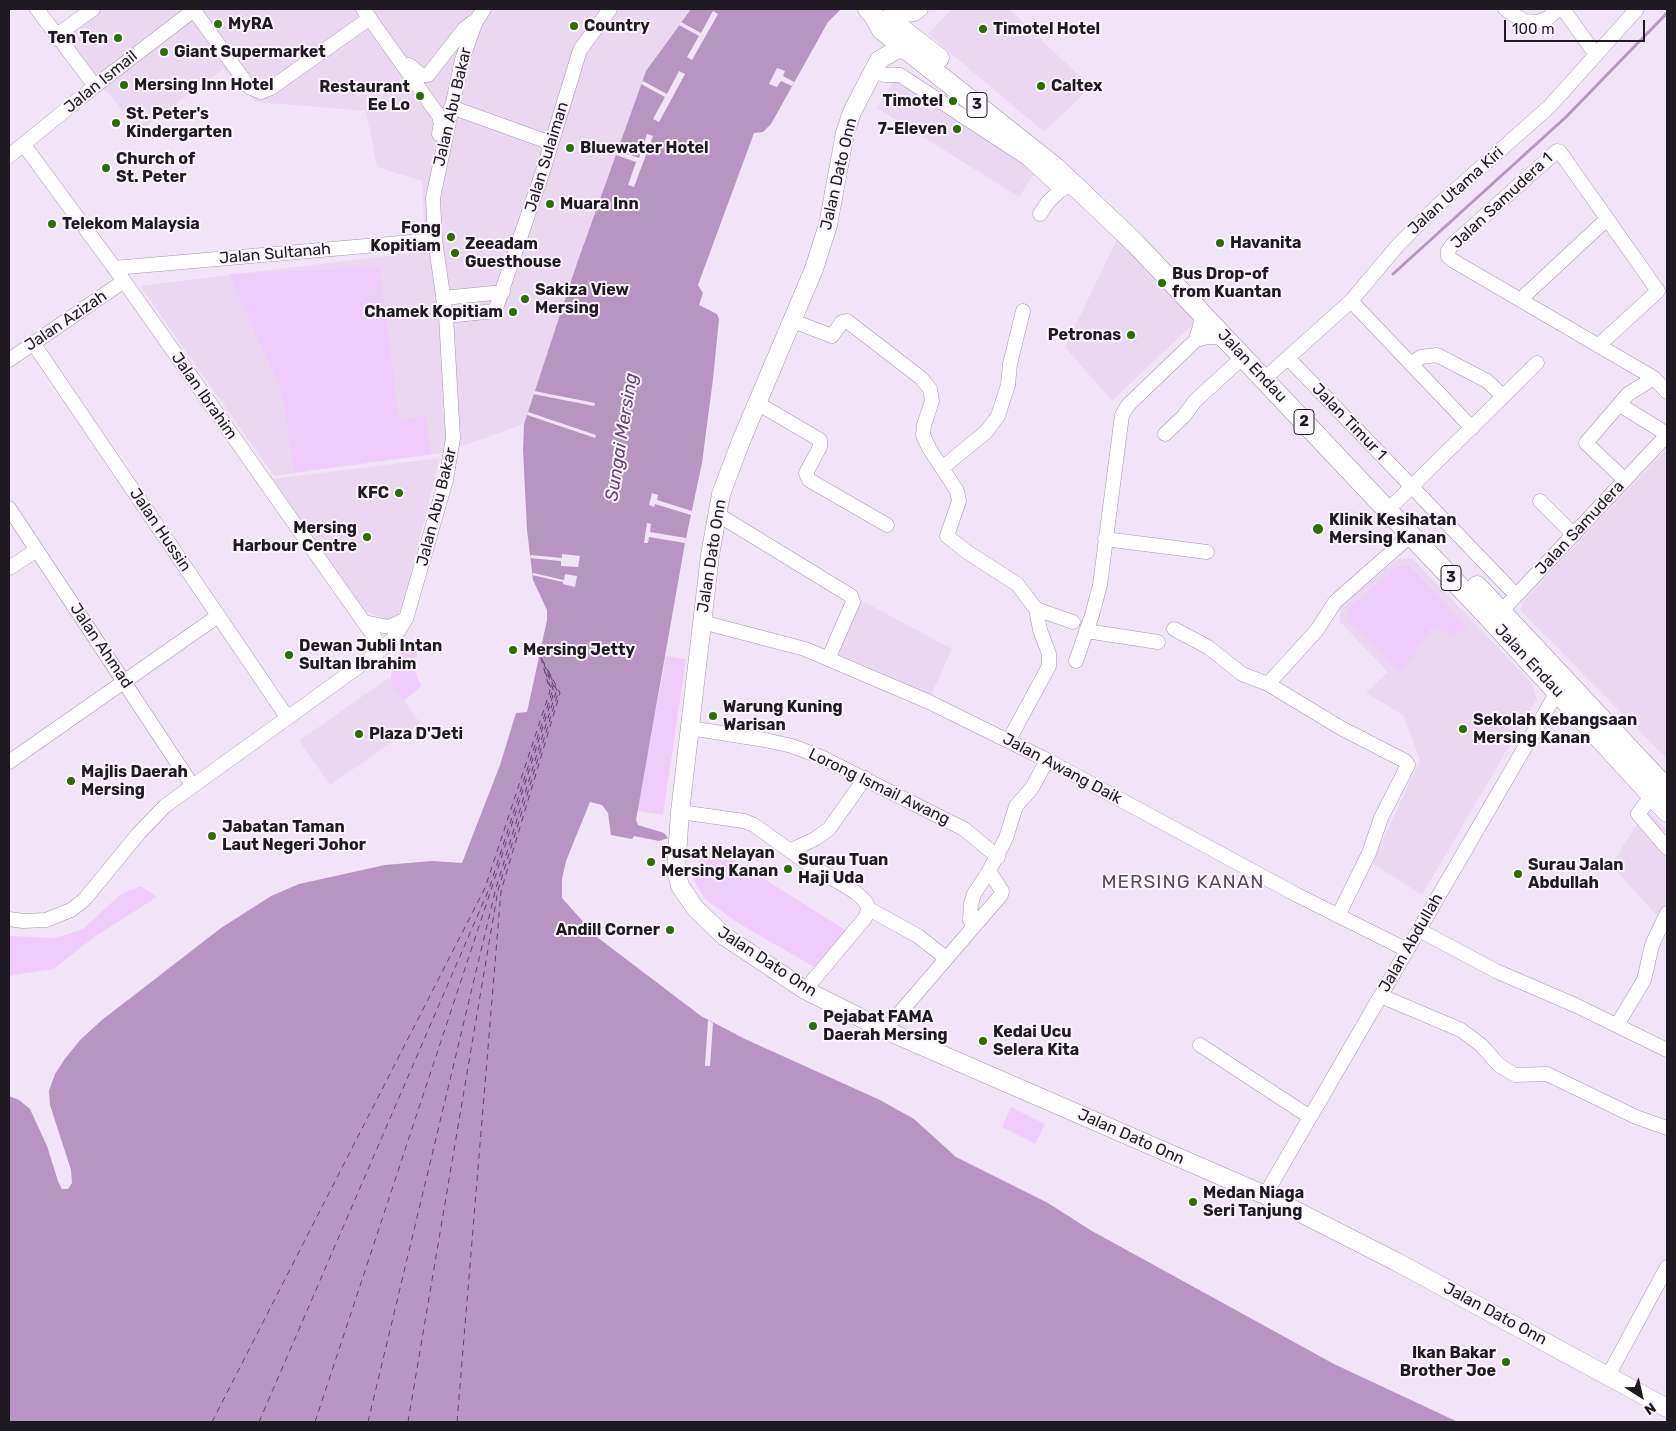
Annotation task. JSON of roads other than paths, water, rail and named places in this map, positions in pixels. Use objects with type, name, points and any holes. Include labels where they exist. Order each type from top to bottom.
[{"type":"highway","name":"Jalan Endau","points":[[877,17],[1064,159],[1142,235],[1225,338],[1411,535],[1497,616],[1557,692],[1660,792]]},
{"type":"highway","name":"Jalan Endau","points":[[909,43],[1030,154],[1135,243],[1272,372],[1396,502],[1497,616],[1660,792],[1667,812]]},
{"type":"main road","points":[[876,66],[877,17]]},
{"type":"main road","points":[[876,66],[896,50],[909,43]]},
{"type":"main road","name":"Jalan Dato Onn","points":[[876,66],[848,122],[828,225],[814,269],[726,477],[717,514],[702,622],[680,812],[676,870],[686,896],[710,924],[724,936],[805,990],[885,1030],[1265,1195],[1395,1261],[1667,1408]]},
{"type":"street","points":[[36,9],[95,86]]},
{"type":"street","points":[[57,35],[93,9]]},
{"type":"street","points":[[194,9],[249,87],[261,92],[271,88],[367,14],[441,119],[430,191],[433,198]]},
{"type":"street","name":"Jalan Ismail","points":[[9,156],[194,9]]},
{"type":"street","name":"Jalan Sulaiman","points":[[446,316],[495,311],[503,292],[580,50],[610,9]]},
{"type":"street","points":[[1506,9],[1524,20],[1537,22],[1548,18],[1558,9]]},
{"type":"street","points":[[1562,9],[1596,55]]},
{"type":"street","name":"Jalan Utama Kiri","points":[[1272,372],[1351,301],[1416,226],[1550,106],[1637,9]]},
{"type":"street","points":[[877,17],[918,12],[911,30],[909,43]]},
{"type":"street","points":[[395,54],[402,56],[417,73],[424,77],[428,75],[464,29],[480,15]]},
{"type":"street","name":"Jalan Abu Bakar","points":[[9,919],[23,921],[46,920],[71,910],[84,900],[150,821],[192,785],[382,648],[396,634],[406,619],[446,480],[454,438],[446,316],[435,240],[433,198],[462,60],[480,15]]},
{"type":"street","points":[[417,85],[442,102],[446,97],[456,66],[462,60]]},
{"type":"street","points":[[876,66],[885,75],[900,75],[1030,154]]},
{"type":"street","points":[[451,107],[551,143]]},
{"type":"street","name":"Jalan Ibrahim","points":[[24,144],[124,281],[382,648]]},
{"type":"street","name":"Jalan Samudera 1","points":[[1520,300],[1452,260],[1448,251],[1557,151],[1560,152],[1607,219]]},
{"type":"street","points":[[1040,214],[1048,202],[1066,185]]},
{"type":"street","points":[[1599,345],[1658,291],[1607,219],[1520,300],[1654,378],[1667,392]]},
{"type":"street","name":"Jalan Sultanah","points":[[114,268],[435,240]]},
{"type":"street","name":"Jalan Azizah","points":[[9,360],[124,281]]},
{"type":"street","points":[[443,298],[503,292]]},
{"type":"street","points":[[1351,301],[1472,428]]},
{"type":"street","points":[[1196,340],[1203,309]]},
{"type":"street","points":[[942,468],[986,432],[998,416],[1008,385],[1010,364],[1023,311]]},
{"type":"street","points":[[793,321],[832,336],[842,322],[847,321],[921,378],[932,393],[923,435],[957,491],[959,501],[947,536],[967,552],[1013,581],[1036,609],[1040,630],[1049,654],[1049,666],[1009,740]]},
{"type":"street","points":[[1076,661],[1097,597],[1122,414],[1128,405],[1196,340],[1206,337],[1225,338]]},
{"type":"street","name":"Jalan Hussin","points":[[33,343],[287,717]]},
{"type":"street","points":[[1411,364],[1421,357],[1437,355],[1486,381],[1503,396]]},
{"type":"street","points":[[1166,434],[1184,416],[1191,405],[1243,357]]},
{"type":"street","name":"Jalan Timur 1","points":[[1288,358],[1516,595]]},
{"type":"street","points":[[1396,502],[1410,486],[1537,364]]},
{"type":"street","points":[[1625,480],[1586,443],[1636,388],[1654,378]]},
{"type":"street","points":[[757,403],[820,440],[820,447],[806,473],[809,480],[887,525]]},
{"type":"street","points":[[1620,405],[1667,434]]},
{"type":"street","name":"Jalan Samudera","points":[[1497,616],[1667,434]]},
{"type":"street","points":[[1540,501],[1574,535]]},
{"type":"street","name":"Jalan Ahmad","points":[[9,508],[192,785]]},
{"type":"street","points":[[717,514],[851,596],[853,602],[829,657]]},
{"type":"street","points":[[1268,684],[1317,630],[1335,602],[1411,535]]},
{"type":"street","points":[[1105,539],[1207,552]]},
{"type":"street","points":[[9,568],[37,550]]},
{"type":"street","points":[[1036,609],[1073,622]]},
{"type":"street","points":[[9,762],[218,616]]},
{"type":"street","points":[[364,622],[389,627],[406,619]]},
{"type":"street","name":"Jalan Awang Daik","points":[[702,622],[790,644],[829,657],[927,700],[1009,740],[1338,916],[1407,950]]},
{"type":"street","points":[[1174,629],[1208,647],[1242,674],[1268,684],[1341,728],[1405,761],[1408,765],[1380,818],[1369,853],[1338,916]]},
{"type":"street","points":[[1086,632],[1158,642]]},
{"type":"street","name":"Jalan Abdullah","points":[[1265,1195],[1557,692]]},
{"type":"street","name":"Lorong Ismail Awang","points":[[690,728],[792,746],[865,778],[964,829],[998,857]]},
{"type":"street","points":[[974,926],[970,920],[974,894],[998,857],[1016,806],[1032,788],[1047,760]]},
{"type":"street","points":[[791,850],[815,839],[828,829],[865,778]]},
{"type":"street","points":[[1660,792],[1638,814],[1667,848]]},
{"type":"street","points":[[680,812],[749,822],[807,863],[855,892],[865,902],[869,910],[918,936],[946,958]]},
{"type":"street","points":[[885,1030],[1000,895],[1000,887],[989,871]]},
{"type":"street","points":[[805,990],[858,928],[869,910]]},
{"type":"street","points":[[1617,1024],[1644,980],[1652,945],[1667,912]]},
{"type":"street","points":[[1419,930],[1496,971],[1617,1024],[1667,1050]]},
{"type":"street","points":[[1380,996],[1461,1030],[1481,1045],[1499,1065],[1515,1076],[1547,1074],[1636,1117],[1667,1128]]},
{"type":"street","points":[[1200,1045],[1310,1117]]},
{"type":"street","points":[[1608,1376],[1667,1267]]},
{"type":"water","name":"Sungai Mersing","points":[[691,9],[841,9],[828,22],[771,124],[763,132],[754,133],[698,285],[703,293],[699,305],[717,314],[719,319],[713,379],[702,463],[685,543],[636,820],[638,825],[664,833],[668,838],[659,841],[634,836],[632,839],[611,835],[608,813],[602,805],[590,802],[566,861],[562,879],[562,898],[597,937],[701,1016],[745,1039],[880,1100],[914,1119],[956,1157],[1048,1203],[1092,1231],[1334,1364],[1458,1422],[9,1422],[9,1096],[19,1100],[30,1109],[47,1146],[58,1181],[62,1189],[68,1189],[72,1183],[71,1170],[50,1105],[49,1091],[55,1074],[64,1060],[80,1040],[102,1020],[221,928],[271,896],[299,884],[385,865],[432,861],[462,863],[500,765],[516,713],[527,712],[547,620],[547,610],[533,580],[527,530],[523,450],[524,424],[576,266],[646,71]]},
{"type":"waterway","points":[[1393,274],[1566,117],[1667,13]]},
{"type":"place","name":"MyRA","points":[[218,24]]},
{"type":"place","name":"Country","points":[[574,26]]},
{"type":"place","name":"Timotel Hotel","points":[[983,29]]},
{"type":"place","name":"Ten Ten","points":[[118,38]]},
{"type":"place","name":"Giant Supermarket","points":[[164,52]]},
{"type":"place","name":"Mersing Inn Hotel","points":[[124,85]]},
{"type":"place","name":"Caltex","points":[[1041,86]]},
{"type":"place","name":"Restaurant Ee Lo","points":[[420,96]]},
{"type":"place","name":"Timotel","points":[[953,101]]},
{"type":"place","name":"St. Peter's Kindergarten","points":[[116,123]]},
{"type":"place","name":"7-Eleven","points":[[957,129]]},
{"type":"place","name":"Bluewater Hotel","points":[[570,148]]},
{"type":"place","name":"Church of St. Peter","points":[[106,168]]},
{"type":"place","name":"Muara Inn","points":[[550,204]]},
{"type":"place","name":"Telekom Malaysia","points":[[52,224]]},
{"type":"place","name":"Fong Kopitiam","points":[[451,237]]},
{"type":"place","name":"Havanita","points":[[1220,243]]},
{"type":"place","name":"Zeeadam Guesthouse","points":[[455,253]]},
{"type":"place","name":"Bus Drop-of from Kuantan","points":[[1162,283]]},
{"type":"place","name":"Sakiza View Mersing","points":[[525,299]]},
{"type":"place","name":"Chamek Kopitiam","points":[[513,312]]},
{"type":"place","name":"Petronas","points":[[1131,335]]},
{"type":"place","name":"KFC","points":[[399,493]]},
{"type":"place","name":"Klinik Kesihatan Mersing Kanan","points":[[1318,529]]},
{"type":"place","name":"Mersing Harbour Centre","points":[[367,537]]},
{"type":"place","name":"Mersing Jetty","points":[[513,650]]},
{"type":"place","name":"Dewan Jubli Intan Sultan Ibrahim","points":[[289,655]]},
{"type":"place","name":"Warung Kuning Warisan","points":[[713,716]]},
{"type":"place","name":"Sekolah Kebangsaan Mersing Kanan","points":[[1463,729]]},
{"type":"place","name":"Plaza D'Jeti","points":[[359,734]]},
{"type":"place","name":"Majlis Daerah Mersing","points":[[71,781]]},
{"type":"place","name":"Jabatan Taman Laut Negeri Johor","points":[[212,836]]},
{"type":"place","name":"Pusat Nelayan Mersing Kanan","points":[[651,862]]},
{"type":"place","name":"Surau Tuan Haji Uda","points":[[788,869]]},
{"type":"place","name":"Surau Jalan Abdullah","points":[[1518,874]]},
{"type":"place","name":"Andill Corner","points":[[670,930]]},
{"type":"place","name":"Pejabat FAMA Daerah Mersing","points":[[813,1026]]},
{"type":"place","name":"Kedai Ucu Selera Kita","points":[[983,1041]]},
{"type":"place","name":"Medan Niaga Seri Tanjung","points":[[1193,1202]]},
{"type":"place","name":"Ikan Bakar Brother Joe","points":[[1506,1362]]},
{"type":"district","name":"MERSING KANAN","points":[[1183,883]]}]
